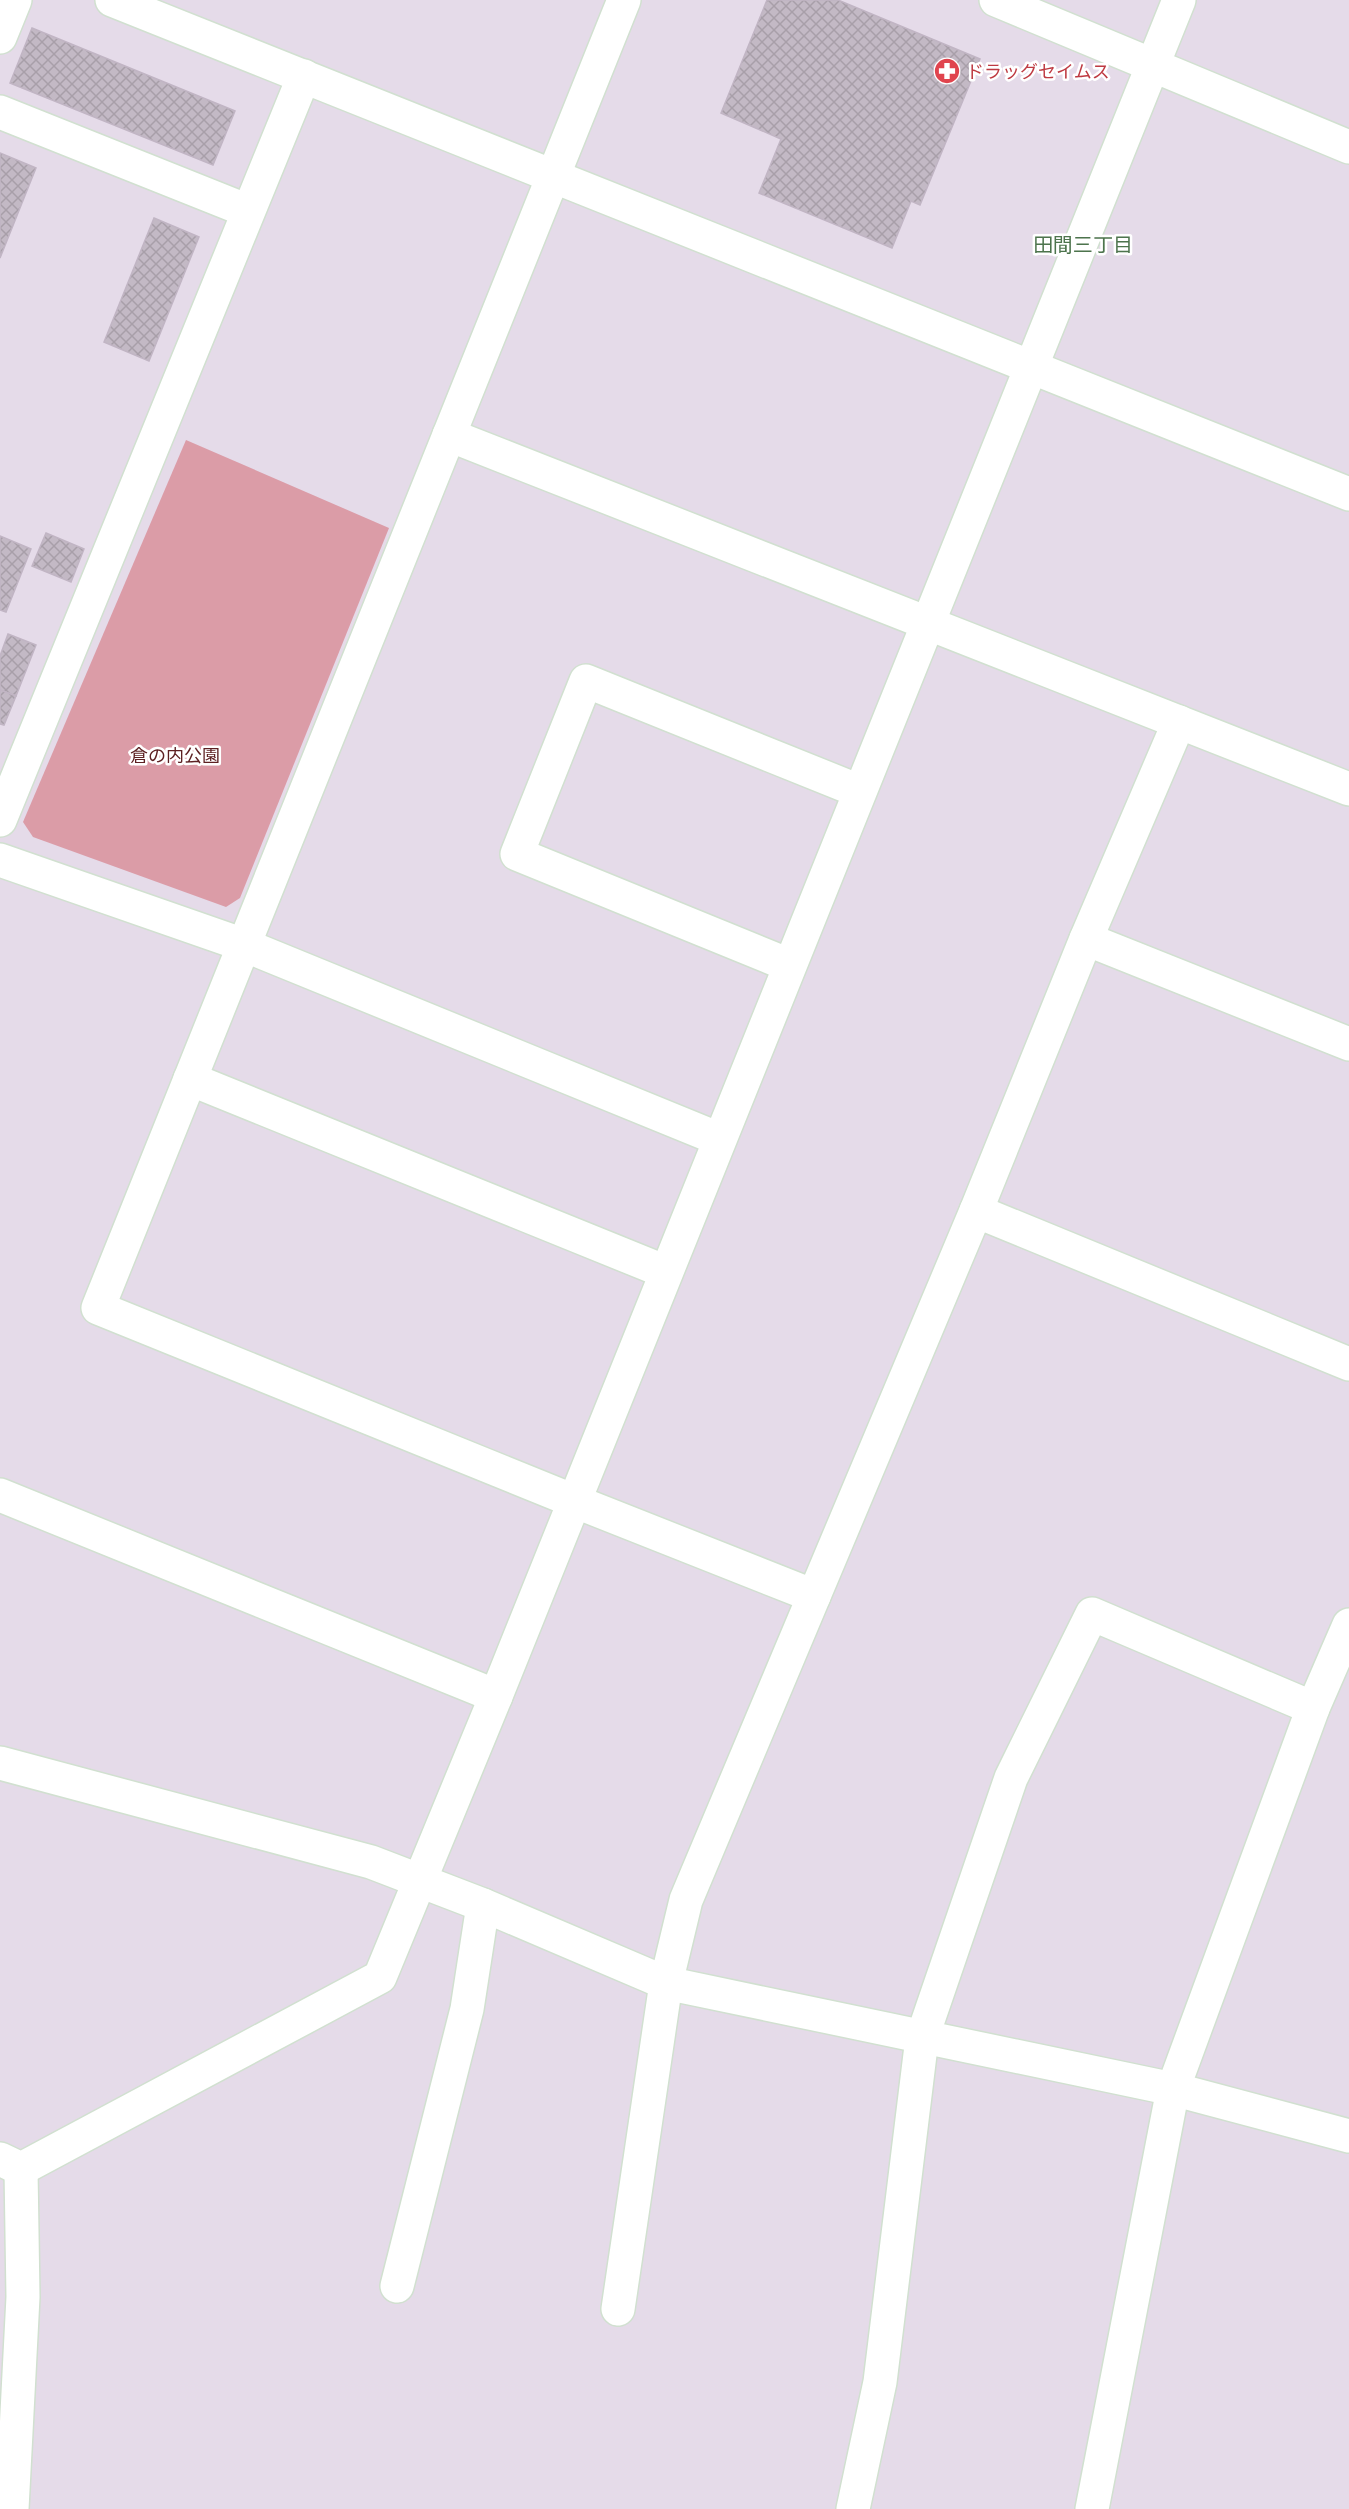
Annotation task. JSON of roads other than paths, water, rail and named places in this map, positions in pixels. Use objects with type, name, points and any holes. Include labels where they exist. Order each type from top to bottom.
[{"type":"street","points":[[0,37],[15,0]]},
{"type":"street","points":[[112,0],[1349,494]]},
{"type":"street","points":[[624,0],[98,1308],[574,1502],[814,1596]]},
{"type":"street","points":[[996,0],[1349,147]]},
{"type":"street","points":[[12,2509],[23,2297],[11,2164],[380,1977],[421,1882],[1029,366],[1179,0]]},
{"type":"street","points":[[0,820],[304,76]]},
{"type":"street","points":[[0,112],[248,211]]},
{"type":"street","points":[[449,435],[1349,789]]},
{"type":"street","points":[[789,965],[517,854],[586,681],[859,791]]},
{"type":"street","points":[[618,2309],[666,1983],[686,1900],[976,1210],[1086,939],[1179,722]]},
{"type":"street","points":[[0,860],[244,945],[719,1139]]},
{"type":"street","points":[[1086,939],[1349,1044]]},
{"type":"street","points":[[190,1079],[666,1272]]},
{"type":"street","points":[[976,1210],[1349,1364]]},
{"type":"street","points":[[0,1495],[496,1696]]},
{"type":"street","points":[[853,2509],[880,2382],[922,2038],[1011,1778],[1092,1614],[1313,1708]]},
{"type":"street","points":[[1092,2509],[1173,2089],[1313,1708],[1349,1625]]},
{"type":"street","points":[[0,1763],[371,1862],[483,1905],[666,1983],[1173,2089],[1349,2136]]},
{"type":"street","points":[[397,2286],[467,2009],[483,1905]]},
{"type":"place","name":"ドラッグセイムス","points":[[947,71]]},
{"type":"district","name":"田間三丁目","points":[[1083,244]]},
{"type":"park label","name":"倉の内公園","points":[[175,755]]}]
